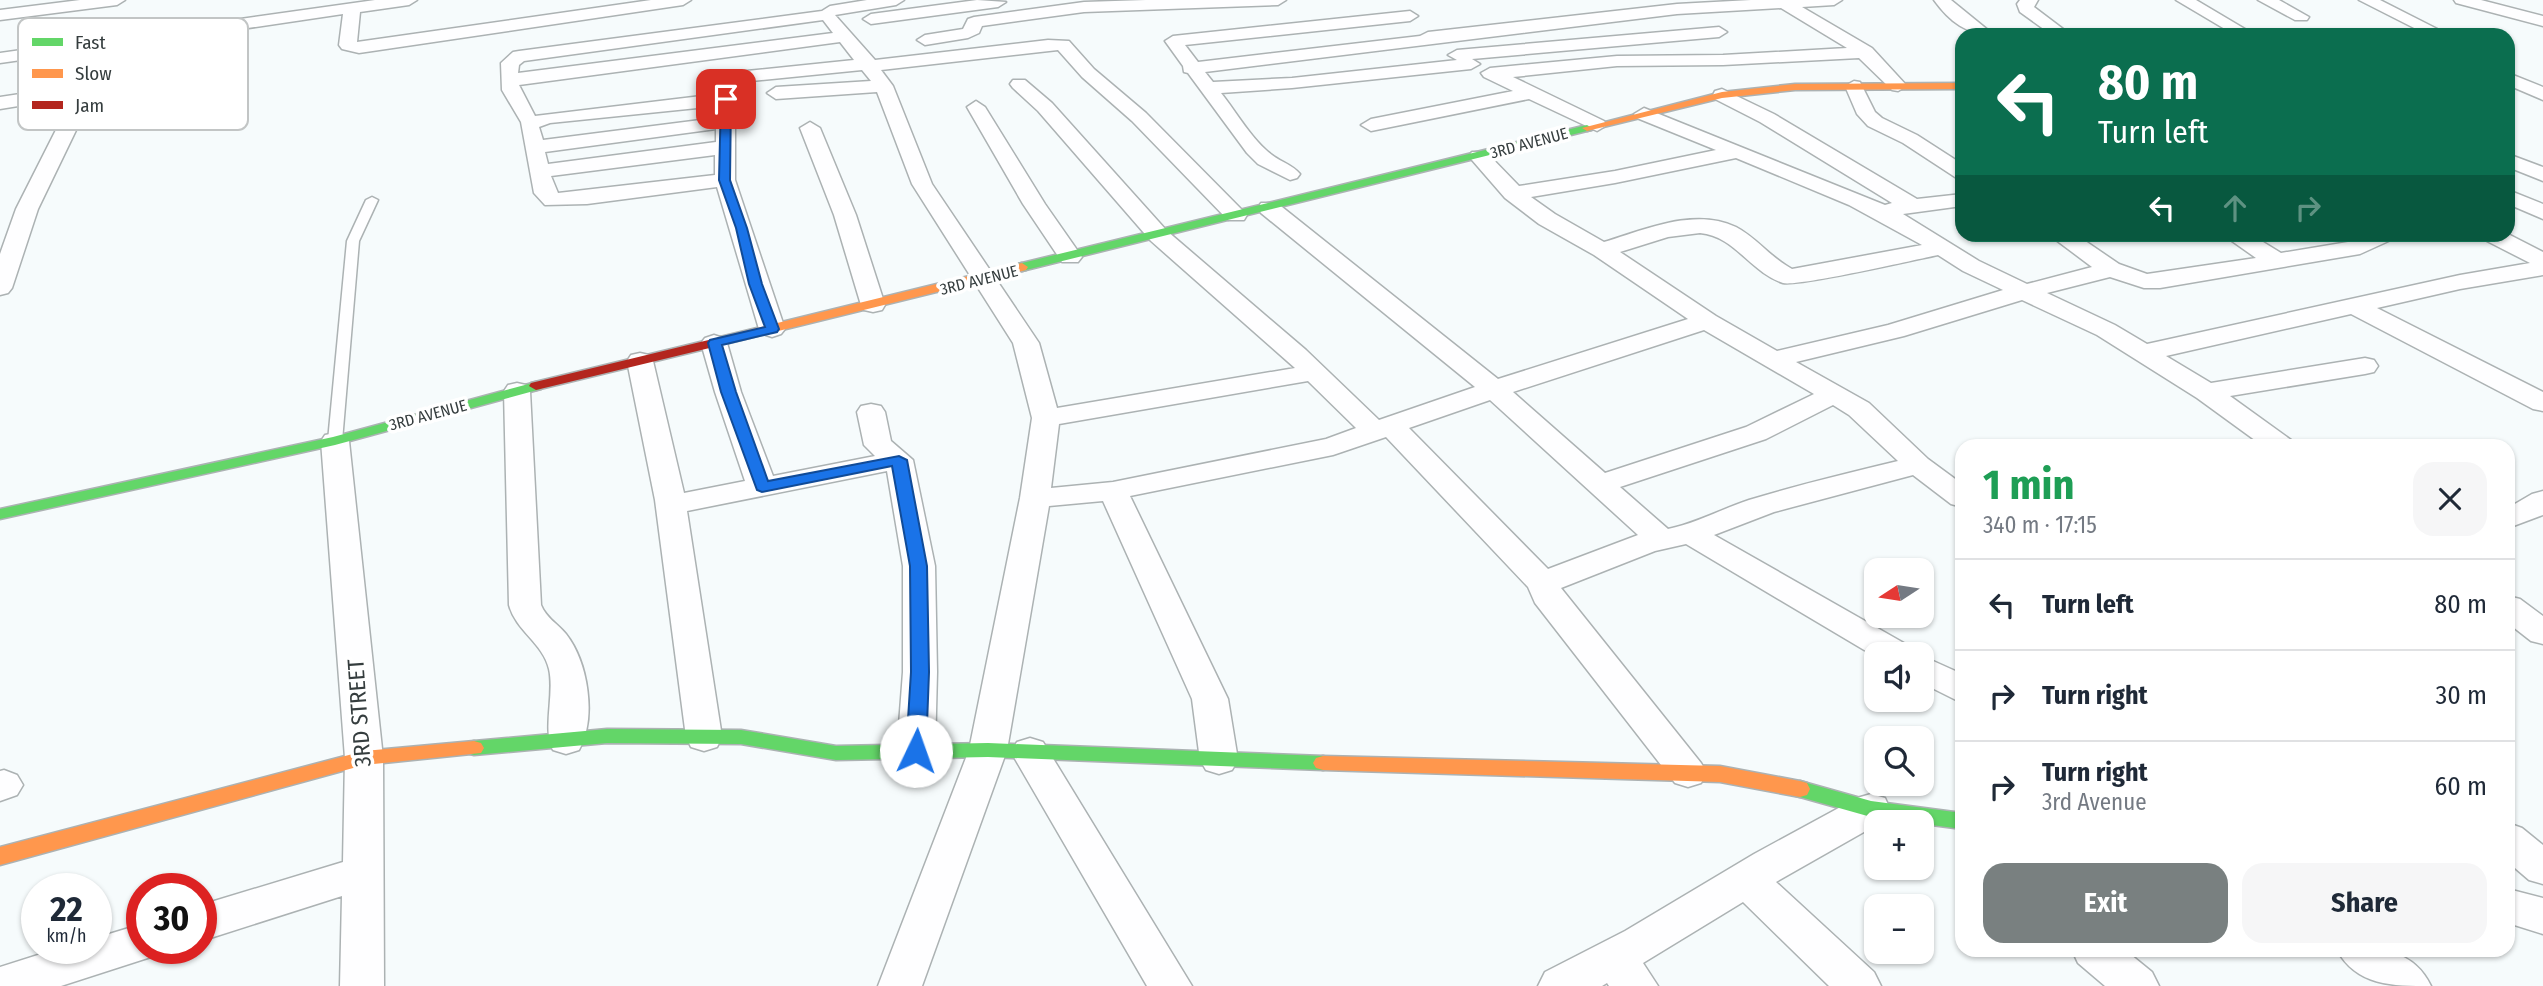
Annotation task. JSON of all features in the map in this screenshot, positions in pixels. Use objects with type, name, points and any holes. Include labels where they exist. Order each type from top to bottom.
[{"type":"street","points":[[0,15],[115,0]]},
{"type":"street","points":[[248,23],[409,0]]},
{"type":"street","points":[[352,8],[348,45],[369,48],[683,0]]},
{"type":"street","points":[[896,0],[831,11],[856,49],[922,184],[1026,342],[1046,418],[1035,498],[988,750],[900,986]]},
{"type":"street","points":[[772,329],[755,284],[725,180],[728,122],[726,98],[729,84],[736,78],[856,49],[1014,0]]},
{"type":"street","points":[[907,43],[968,33],[973,29],[974,22],[1084,7],[1278,0]]},
{"type":"street","points":[[1399,0],[1431,38],[1464,60],[1597,125]]},
{"type":"street","points":[[1190,68],[1677,9],[1834,0]]},
{"type":"street","points":[[1942,0],[1955,14],[1976,28]]},
{"type":"street","points":[[2030,0],[2025,4],[2026,9],[2053,28]]},
{"type":"street","points":[[2184,0],[2234,28]]},
{"type":"street","points":[[2266,0],[2301,17]]},
{"type":"street","points":[[2367,0],[2426,28]]},
{"type":"street","points":[[2462,0],[2543,21]]},
{"type":"street","points":[[1784,3],[1841,34],[1866,52],[1898,86]]},
{"type":"street","points":[[1290,174],[1265,160],[1254,149],[1190,68],[1174,43],[1175,40],[1410,16]]},
{"type":"street","points":[[1206,88],[1292,83],[1464,60],[1719,32]]},
{"type":"street","points":[[531,122],[522,114],[519,100],[509,87],[512,60],[526,55],[1063,46],[1088,73],[1139,117],[1236,215]]},
{"type":"street","points":[[509,80],[856,49]]},
{"type":"street","points":[[1493,74],[1616,61],[1723,60],[1866,52]]},
{"type":"street","points":[[0,58],[18,55]]},
{"type":"street","points":[[2515,74],[2543,75]]},
{"type":"street","points":[[2515,76],[2543,93]]},
{"type":"street","points":[[1019,84],[1045,107],[1159,236],[1382,428],[1543,583],[1547,595],[1688,773]]},
{"type":"street","points":[[1854,86],[1867,114],[1875,122],[1910,139],[1955,168]]},
{"type":"street","name":"3RD AVENUE","points":[[0,514],[335,441],[517,391],[1159,236],[1722,95],[1743,91],[1854,86],[1955,86]]},
{"type":"street","points":[[1371,125],[1533,93]]},
{"type":"street","points":[[1722,95],[1777,124],[1913,206]]},
{"type":"street","points":[[531,122],[726,98]]},
{"type":"street","points":[[0,103],[18,100]]},
{"type":"street","points":[[976,107],[1034,204],[1070,257]]},
{"type":"street","points":[[1644,114],[1905,224],[1941,248],[2143,353],[2207,391],[2272,439]]},
{"type":"street","points":[[531,122],[529,124],[545,193],[553,200],[725,180]]},
{"type":"street","points":[[536,146],[728,122]]},
{"type":"street","points":[[810,128],[845,215],[873,305]]},
{"type":"street","points":[[0,288],[27,209],[66,130]]},
{"type":"street","points":[[541,171],[727,147]]},
{"type":"street","points":[[1513,193],[1615,177],[1736,152]]},
{"type":"street","points":[[1479,156],[1513,193],[1547,219],[1602,250],[1707,321],[1835,394],[1869,418],[1918,465],[1955,489]]},
{"type":"street","points":[[2515,163],[2543,176]]},
{"type":"street","points":[[2515,193],[2543,183]]},
{"type":"street","points":[[2515,199],[2543,212]]},
{"type":"street","points":[[1879,211],[1955,201]]},
{"type":"street","points":[[1269,208],[1494,389],[1661,539]]},
{"type":"street","points":[[1602,250],[1667,232],[1710,225],[1726,231],[1789,277],[1941,248]]},
{"type":"street","points":[[2072,242],[2111,269],[2144,281],[2160,281],[2278,262],[2360,247],[2370,242]]},
{"type":"street","points":[[2246,242],[2278,262]]},
{"type":"street","points":[[2506,242],[2543,261]]},
{"type":"street","points":[[2143,353],[2460,282],[2543,268]]},
{"type":"street","points":[[1775,359],[1895,331],[1980,303],[2111,269]]},
{"type":"street","points":[[2355,306],[2543,403]]},
{"type":"street","points":[[1035,498],[1113,491],[1333,446],[1494,389],[1707,321]]},
{"type":"street","points":[[715,343],[728,392],[762,487]]},
{"type":"street","points":[[640,361],[653,408],[670,505],[704,737]]},
{"type":"street","points":[[2207,391],[2365,366]]},
{"type":"street","points":[[1046,418],[1315,372]]},
{"type":"street","points":[[517,391],[525,605],[527,615],[553,641],[565,659],[571,688],[566,740]]},
{"type":"street","points":[[1599,484],[1756,433],[1835,394]]},
{"type":"street","points":[[872,412],[878,444],[899,460],[919,566],[920,672],[916,751]]},
{"type":"street","name":"3RD STREET","points":[[335,441],[364,758],[362,986]]},
{"type":"street","points":[[670,505],[899,460]]},
{"type":"street","points":[[1543,583],[1661,539],[1694,534],[1719,521],[1850,481],[1918,465]]},
{"type":"street","points":[[1113,491],[1210,699],[1219,760]]},
{"type":"street","points":[[2515,516],[2543,500]]},
{"type":"street","points":[[1694,534],[1699,540],[1800,601],[1875,642]]},
{"type":"street","points":[[2515,612],[2543,633]]},
{"type":"street","points":[[1934,675],[1955,686]]},
{"type":"street","points":[[0,856],[364,758],[607,736],[741,737],[836,753],[988,750],[1219,760],[1720,774],[1819,792],[1871,809],[1955,820]]},
{"type":"street","points":[[1030,752],[1170,986]]},
{"type":"street","points":[[1560,986],[1625,973],[1747,880],[1844,828],[1871,809]]},
{"type":"street","points":[[2515,845],[2543,868]]},
{"type":"street","points":[[217,918],[363,873]]},
{"type":"street","points":[[1747,880],[1859,986]]},
{"type":"street","points":[[2515,908],[2543,916]]},
{"type":"street","points":[[0,986],[126,947]]},
{"type":"street","points":[[2102,957],[2137,986]]},
{"type":"street","points":[[2368,957],[2409,986]]},
{"type":"lane","points":[[335,441],[353,241],[372,200]]},
{"type":"traffic: fast","points":[[1022,267],[1587,128]]},
{"type":"traffic: fast","points":[[0,514],[335,441],[536,386]]},
{"type":"traffic: fast","points":[[474,748],[607,736],[741,737],[836,753],[988,750],[1323,763]]},
{"type":"traffic: fast","points":[[1800,789],[1871,809],[1955,820]]},
{"type":"traffic: slow","points":[[1587,128],[1722,95],[1795,87],[1955,86]]},
{"type":"traffic: slow","points":[[721,341],[1022,267]]},
{"type":"traffic: slow","points":[[0,856],[364,758],[474,748]]},
{"type":"traffic: slow","points":[[1323,763],[1720,774],[1800,789]]},
{"type":"traffic: jam","points":[[536,386],[721,341]]},
{"type":"route","points":[[726,99],[728,122],[725,180],[755,284],[772,329],[715,343],[728,392],[762,487],[899,460],[919,566],[920,672],[916,751]]}]
